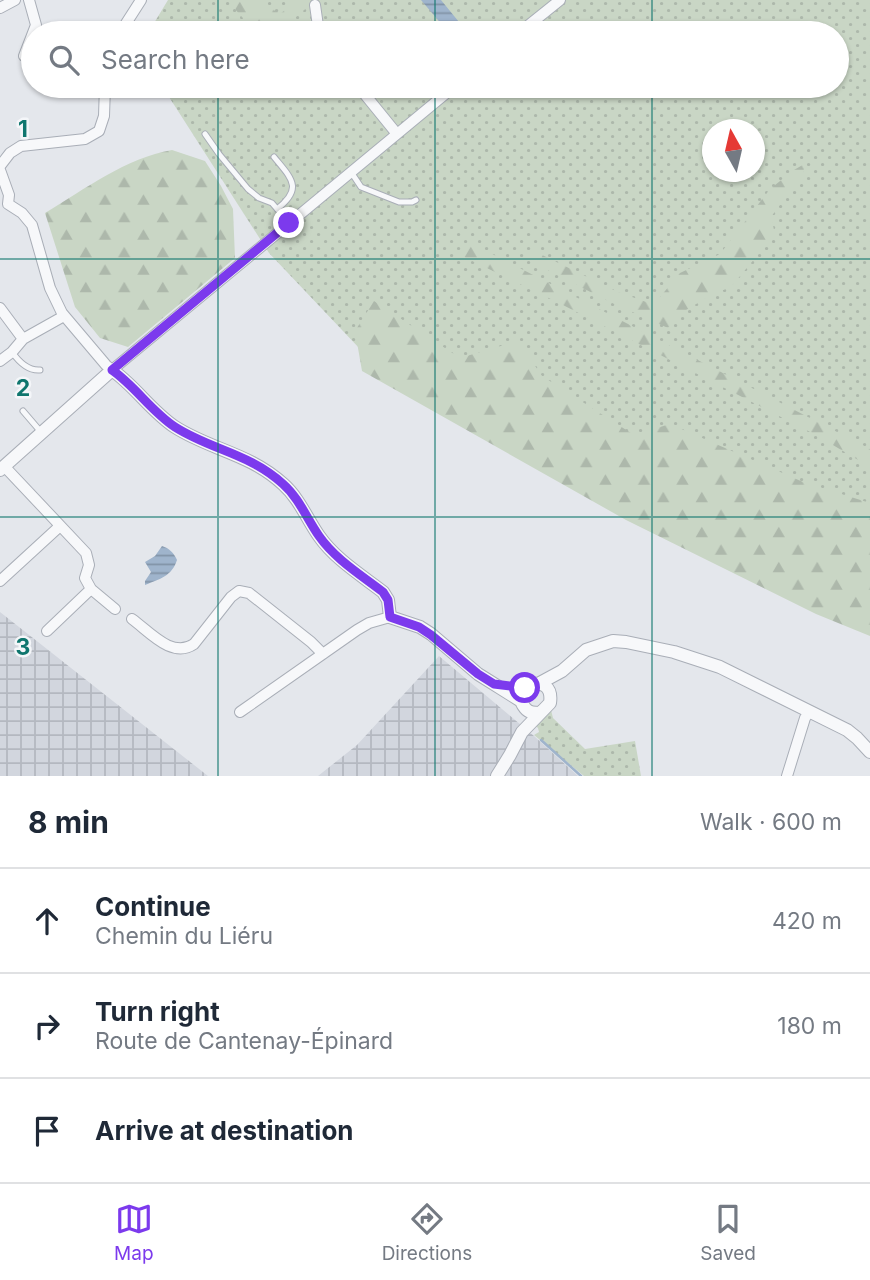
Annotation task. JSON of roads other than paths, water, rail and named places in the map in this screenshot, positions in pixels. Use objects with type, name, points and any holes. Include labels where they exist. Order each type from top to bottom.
[{"type":"street","points":[[0,8],[15,0]]},
{"type":"street","points":[[29,0],[35,21]]},
{"type":"street","points":[[128,21],[141,0]]},
{"type":"street","points":[[534,21],[560,0]]},
{"type":"street","points":[[315,5],[317,21]]},
{"type":"street","points":[[105,98],[104,116],[99,131],[85,139],[21,146],[10,153],[0,168],[9,195],[4,203],[22,213],[32,225],[50,288],[64,316],[106,365],[161,416],[196,438],[262,467],[285,485],[332,552],[383,592],[388,600],[390,617]]},
{"type":"street","points":[[368,98],[397,134]]},
{"type":"street","points":[[115,609],[91,589],[85,578],[89,565],[86,553],[2,468],[112,370],[440,98]]},
{"type":"street","points":[[0,308],[23,339]]},
{"type":"street","points":[[0,361],[23,339],[64,316]]},
{"type":"street","points":[[0,581],[60,526]]},
{"type":"street","points":[[47,631],[91,589]]},
{"type":"street","points":[[132,619],[173,650],[186,649],[194,644],[230,597],[239,591],[249,593],[323,654]]},
{"type":"street","points":[[240,712],[357,630],[390,617],[419,627],[478,674],[522,703],[530,712],[540,713]]},
{"type":"street","points":[[522,732],[521,696],[525,688],[562,671],[592,647],[613,641],[674,652],[720,667],[847,730],[870,752]]},
{"type":"street","points":[[497,776],[522,732],[548,707],[562,671]]},
{"type":"street","points":[[494,684],[525,688]]},
{"type":"street","points":[[538,684],[547,688],[551,695]]},
{"type":"street","points":[[787,776],[809,712]]},
{"type":"lane","points":[[205,134],[248,189],[259,198],[272,203],[289,223]]},
{"type":"lane","points":[[274,157],[292,180],[293,190],[289,200],[277,209]]},
{"type":"lane","points":[[351,172],[361,187],[400,202],[416,200]]},
{"type":"lane","points":[[12,352],[17,360],[32,371],[40,370]]},
{"type":"lane","points":[[23,411],[41,432]]},
{"type":"water","points":[[421,0],[441,0],[458,21],[439,21]]},
{"type":"water","points":[[162,546],[174,555],[177,560],[175,565],[165,576],[145,585],[151,572],[145,562],[155,556]]},
{"type":"waterway","points":[[541,740],[581,776]]}]
